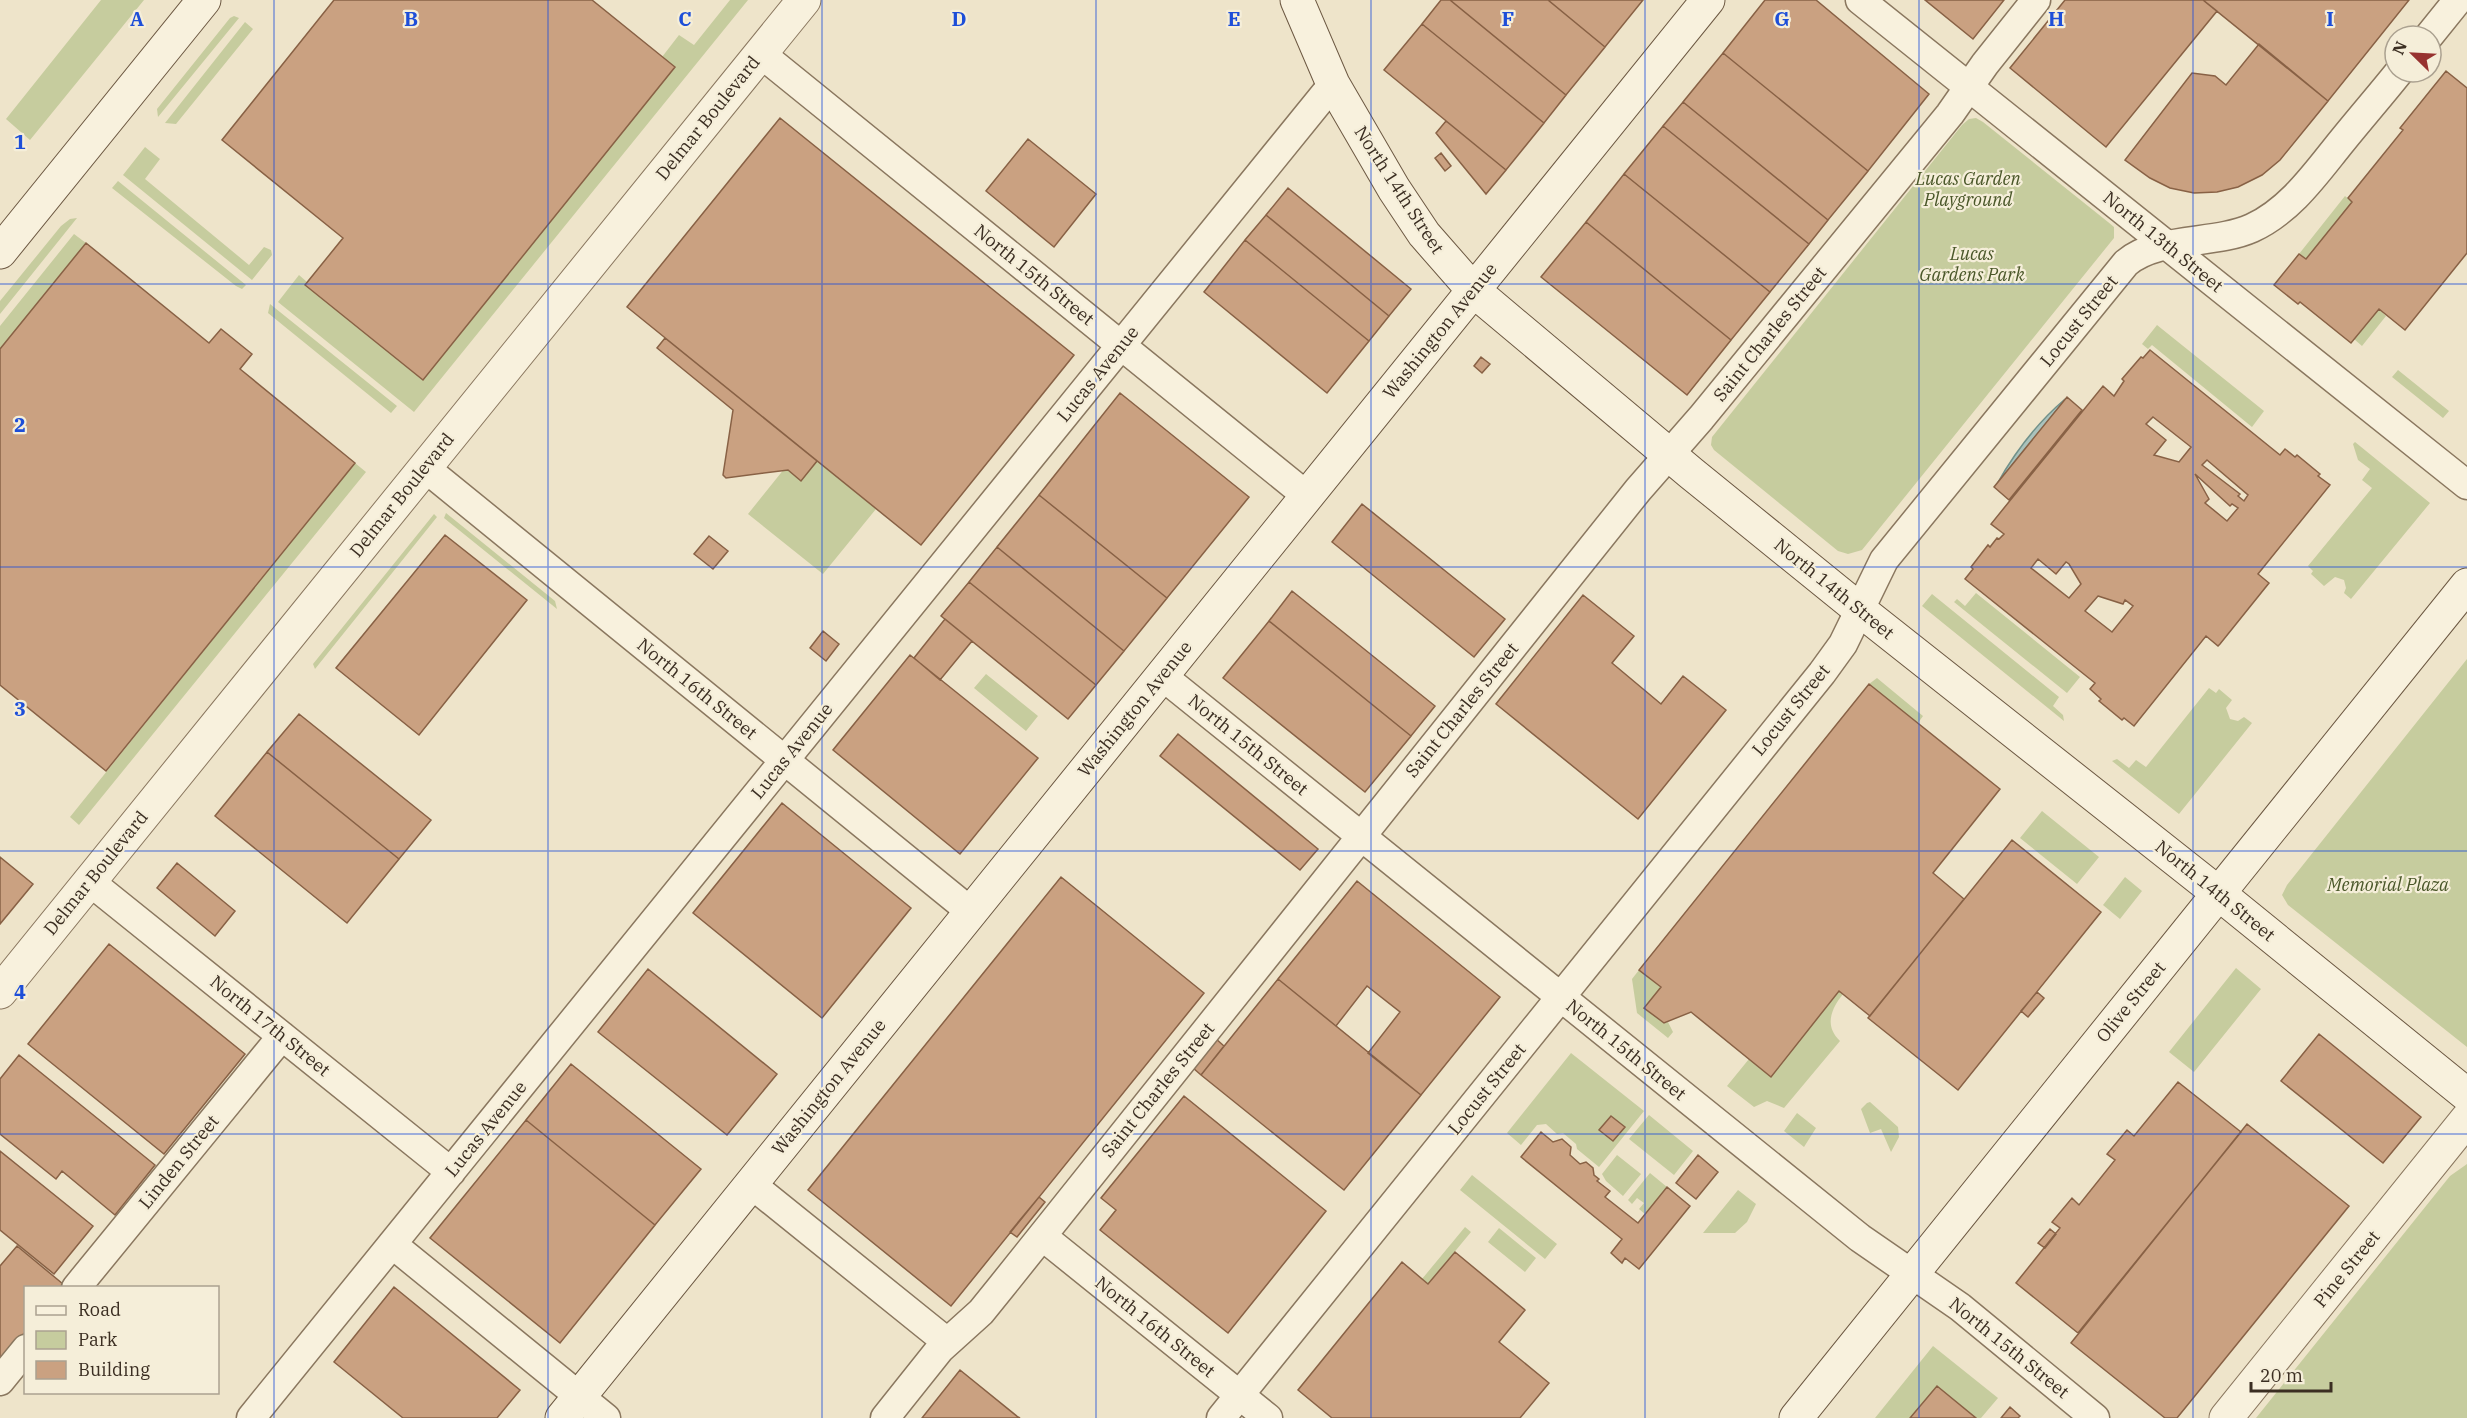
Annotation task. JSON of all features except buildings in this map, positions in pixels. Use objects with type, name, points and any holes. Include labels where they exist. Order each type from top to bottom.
[{"type":"main road","points":[[0,252],[204,0]]},
{"type":"main road","name":"Delmar Boulevard","points":[[0,992],[804,0]]},
{"type":"main road","name":"North 14th Street","points":[[1297,0],[1333,84],[1394,189],[1424,234],[1473,290],[1860,610],[2218,893],[2467,1095]]},
{"type":"main road","name":"Washington Avenue","points":[[571,1407],[1708,0]]},
{"type":"main road","name":"Olive Street","points":[[1796,1418],[2467,585]]},
{"type":"main road","name":"Pine Street","points":[[2226,1418],[2467,1119]]},
{"type":"street","name":"North 13th Street","points":[[1860,0],[2467,485]]},
{"type":"street","name":"Saint Charles Street","points":[[885,1418],[947,1342],[981,1312],[1638,489],[1802,296],[2036,0]]},
{"type":"street","points":[[2439,24],[2458,0]]},
{"type":"street","name":"North 15th Street","points":[[760,53],[1307,496]]},
{"type":"street","name":"Lucas Avenue","points":[[251,1418],[1333,84]]},
{"type":"street","name":"Locust Street","points":[[1221,1418],[1822,673],[1843,644],[1884,560],[2126,263],[2149,249],[2243,231],[2268,220],[2301,190],[2389,84]]},
{"type":"street","name":"North 16th Street","points":[[424,467],[970,911]]},
{"type":"street","name":"North 15th Street","points":[[1161,675],[1865,1242],[1960,1307],[2095,1418]]},
{"type":"street","name":"North 17th Street","points":[[89,881],[451,1172]]},
{"type":"street","name":"Linden Street","points":[[77,1286],[282,1036]]},
{"type":"street","points":[[751,1184],[947,1342]]},
{"type":"street","name":"North 16th Street","points":[[1042,1236],[1268,1418]]},
{"type":"street","points":[[392,1245],[571,1407],[606,1418]]},
{"type":"street","points":[[0,1381],[24,1352]]},
{"type":"green space","points":[[101,0],[144,0],[30,140],[6,119]]},
{"type":"green space","points":[[730,0],[748,0],[414,412],[278,302],[299,275],[307,282],[306,285],[423,380],[675,67],[662,57],[679,35],[694,45]]},
{"type":"green space","points":[[234,16],[239,18],[158,117],[157,109],[230,18]]},
{"type":"green space","points":[[245,22],[253,29],[176,124],[165,123]]},
{"type":"green space","name":"Lucas Gardens Park","points":[[1976,118],[2114,227],[2114,238],[1862,550],[1848,554],[1838,551],[1714,450],[1711,445],[1712,437],[1962,125],[1969,119]]},
{"type":"green space","points":[[145,147],[160,159],[145,179],[249,265],[264,247],[271,250],[272,255],[252,280],[123,175]]},
{"type":"green space","points":[[118,181],[246,285],[242,289],[236,286],[112,188]]},
{"type":"green space","points":[[2345,196],[2352,202],[2306,259],[2299,254]]},
{"type":"green space","points":[[77,218],[0,314],[0,301],[61,226],[70,219]]},
{"type":"green space","points":[[74,234],[86,243],[0,349],[0,326]]},
{"type":"green space","points":[[270,304],[397,406],[391,413],[268,313]]},
{"type":"green space","points":[[2379,309],[2386,316],[2362,346],[2354,339]]},
{"type":"green space","points":[[2157,325],[2264,411],[2252,427],[2152,345],[2148,349],[2142,344]]},
{"type":"green space","points":[[2398,370],[2449,411],[2443,418],[2392,377]]},
{"type":"green space","points":[[2355,442],[2430,503],[2351,599],[2344,593],[2346,588],[2344,580],[2335,577],[2324,586],[2311,574],[2313,571],[2308,566],[2372,488],[2362,480],[2370,469],[2358,460],[2353,444]]},
{"type":"green space","points":[[801,448],[876,509],[823,574],[748,514]]},
{"type":"green space","points":[[355,463],[366,472],[79,825],[70,817]]},
{"type":"green space","points":[[446,513],[555,601],[557,609],[444,518]]},
{"type":"green space","points":[[434,514],[437,517],[315,669],[313,664]]},
{"type":"green space","points":[[1976,593],[2080,677],[2067,693],[1954,602],[1957,599],[1965,606]]},
{"type":"green space","points":[[1932,594],[2059,697],[2053,706],[2063,715],[2064,721],[1922,606]]},
{"type":"green space","name":"Memorial Plaza","points":[[2467,659],[2467,1047],[2288,905],[2282,895],[2287,885]]},
{"type":"green space","points":[[986,674],[1038,716],[1026,731],[974,688]]},
{"type":"green space","points":[[1877,678],[1923,716],[1918,723],[1869,684]]},
{"type":"green space","points":[[2209,688],[2216,693],[2219,689],[2232,700],[2226,708],[2230,719],[2238,721],[2244,717],[2252,723],[2179,814],[2112,761],[2117,759],[2129,768],[2136,760],[2146,767]]},
{"type":"green space","points":[[2042,811],[2099,857],[2077,884],[2020,838]]},
{"type":"green space","points":[[2125,877],[2142,891],[2120,919],[2103,905]]},
{"type":"green space","points":[[2236,968],[2261,989],[2194,1072],[2169,1052]]},
{"type":"green space","points":[[1639,970],[1661,987],[1645,1008],[1664,1023],[1668,1022],[1673,1032],[1668,1038],[1637,1013],[1632,979]]},
{"type":"green space","points":[[1839,991],[1843,994],[1835,1006],[1831,1023],[1840,1041],[1784,1108],[1767,1101],[1754,1107],[1727,1086],[1749,1059],[1771,1076]]},
{"type":"green space","points":[[1571,1053],[1644,1111],[1599,1167],[1577,1149],[1576,1144],[1563,1133],[1557,1134],[1546,1124],[1537,1125],[1521,1145],[1507,1133]]},
{"type":"green space","points":[[1870,1102],[1898,1127],[1899,1137],[1891,1152],[1881,1129],[1870,1133],[1861,1109]]},
{"type":"green space","points":[[1797,1113],[1816,1128],[1804,1147],[1784,1131]]},
{"type":"green space","points":[[1649,1115],[1693,1151],[1674,1175],[1629,1139]]},
{"type":"green space","points":[[1617,1155],[1641,1174],[1623,1196],[1606,1181],[1602,1174]]},
{"type":"green space","points":[[2467,1164],[2467,1418],[2256,1418],[2450,1176]]},
{"type":"green space","points":[[1650,1173],[1667,1187],[1645,1214],[1639,1209],[1644,1203],[1637,1198],[1632,1204],[1628,1200]]},
{"type":"green space","points":[[1472,1175],[1557,1244],[1545,1259],[1460,1190]]},
{"type":"green space","points":[[1738,1190],[1756,1204],[1747,1222],[1735,1233],[1703,1233]]},
{"type":"green space","points":[[1465,1227],[1471,1232],[1428,1284],[1422,1279]]},
{"type":"green space","points":[[1499,1228],[1536,1258],[1525,1272],[1488,1242]]},
{"type":"green space","points":[[1933,1346],[1998,1398],[1981,1418],[1976,1418],[1937,1386],[1910,1418],[1875,1418]]},
{"type":"water","points":[[2064,401],[1997,484],[2027,439]]},
{"type":"park label","name":"Lucas Garden Playground","points":[[1968,189]]}]
